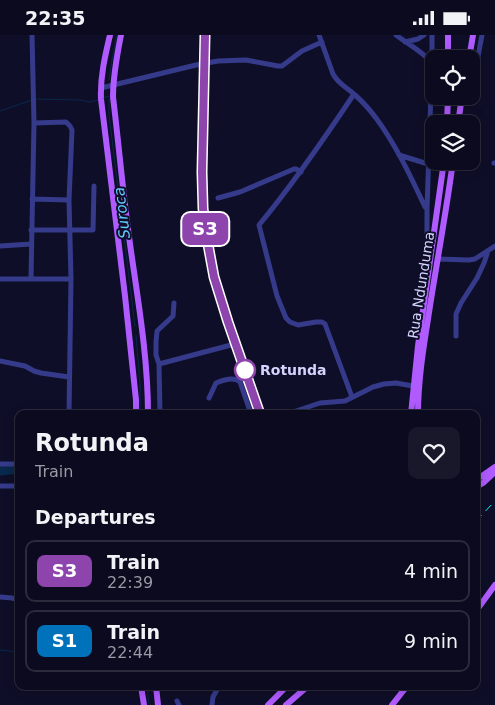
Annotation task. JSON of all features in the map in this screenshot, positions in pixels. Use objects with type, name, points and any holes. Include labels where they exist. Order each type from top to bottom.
[{"type":"main road","points":[[110,35],[104,63],[101,99],[136,410]]},
{"type":"main road","points":[[121,35],[113,86],[129,241],[147,373],[148,410]]},
{"type":"main road","points":[[448,35],[448,50]]},
{"type":"main road","points":[[470,50],[473,35]]},
{"type":"main road","name":"Rua Ndunduma","points":[[411,410],[443,170]]},
{"type":"main road","name":"Rua Ndunduma","points":[[418,410],[424,344],[452,170]]},
{"type":"main road","points":[[128,331],[142,328]]},
{"type":"main road","points":[[480,478],[495,467]]},
{"type":"main road","points":[[480,485],[495,472]]},
{"type":"main road","points":[[480,606],[495,585]]},
{"type":"main road","points":[[142,690],[144,705]]},
{"type":"main road","points":[[156,690],[158,705]]},
{"type":"main road","points":[[268,705],[283,690]]},
{"type":"main road","points":[[280,705],[297,690]]},
{"type":"main road","points":[[286,705],[303,690]]},
{"type":"main road","points":[[392,705],[404,690]]},
{"type":"street","points":[[31,278],[34,123],[32,35]]},
{"type":"street","points":[[319,35],[336,80],[354,94],[376,118],[399,155],[427,209]]},
{"type":"street","points":[[396,35],[425,56]]},
{"type":"street","points":[[405,42],[418,39],[424,35]]},
{"type":"street","points":[[432,35],[432,50]]},
{"type":"street","points":[[479,50],[482,35]]},
{"type":"street","points":[[101,88],[218,61],[246,60],[278,66],[322,42]]},
{"type":"street","points":[[352,397],[325,324],[316,322],[298,325],[290,323],[286,318],[277,296],[259,225],[301,173],[354,94]]},
{"type":"street","points":[[34,123],[66,122],[72,130],[69,200],[71,279],[69,410]]},
{"type":"street","points":[[399,155],[425,163]]},
{"type":"street","points":[[218,198],[240,193],[294,169],[301,173]]},
{"type":"street","points":[[427,289],[428,170]]},
{"type":"street","points":[[31,230],[93,230],[94,186]]},
{"type":"street","points":[[32,199],[69,200]]},
{"type":"street","points":[[0,246],[31,243]]},
{"type":"street","points":[[437,259],[475,259],[495,246]]},
{"type":"street","points":[[456,336],[456,314],[477,278],[486,260],[488,251]]},
{"type":"street","points":[[0,279],[71,279]]},
{"type":"street","points":[[160,410],[156,331],[173,316],[174,303]]},
{"type":"street","points":[[159,364],[230,345]]},
{"type":"street","points":[[0,361],[25,366],[41,373],[69,377]]},
{"type":"street","points":[[209,399],[216,383],[224,380],[238,380],[250,410]]},
{"type":"street","points":[[299,410],[320,403],[345,401],[373,387],[384,384],[396,383],[413,386]]},
{"type":"street","points":[[0,464],[15,464]]},
{"type":"street","points":[[0,487],[15,485]]},
{"type":"street","points":[[0,597],[15,599]]},
{"type":"street","points":[[212,705],[217,690]]},
{"type":"waterway","points":[[109,80],[117,35]]},
{"type":"waterway","name":"Suroca","points":[[103,98],[109,96]]},
{"type":"waterway","points":[[36,99],[90,102],[99,100]]},
{"type":"waterway","name":"Suroca","points":[[109,99],[109,115],[135,326]]},
{"type":"waterway","points":[[0,111],[32,100]]},
{"type":"waterway","name":"Suroca","points":[[136,335],[140,410]]},
{"type":"waterway","points":[[1,471],[15,469]]},
{"type":"waterway","points":[[0,650],[15,652]]},
{"type":"waterway","name":"Suroca","points":[[147,690],[149,705]]},
{"type":"railway","points":[[205,35],[202,172],[205,228],[214,277],[227,322],[259,410]]},
{"type":"railway","points":[[480,517],[495,501]]},
{"type":"train","name":"S3","points":[[205,35],[202,172],[205,228],[214,277],[259,410]]},
{"type":"place","name":"Rotunda","points":[[245,370]]}]
